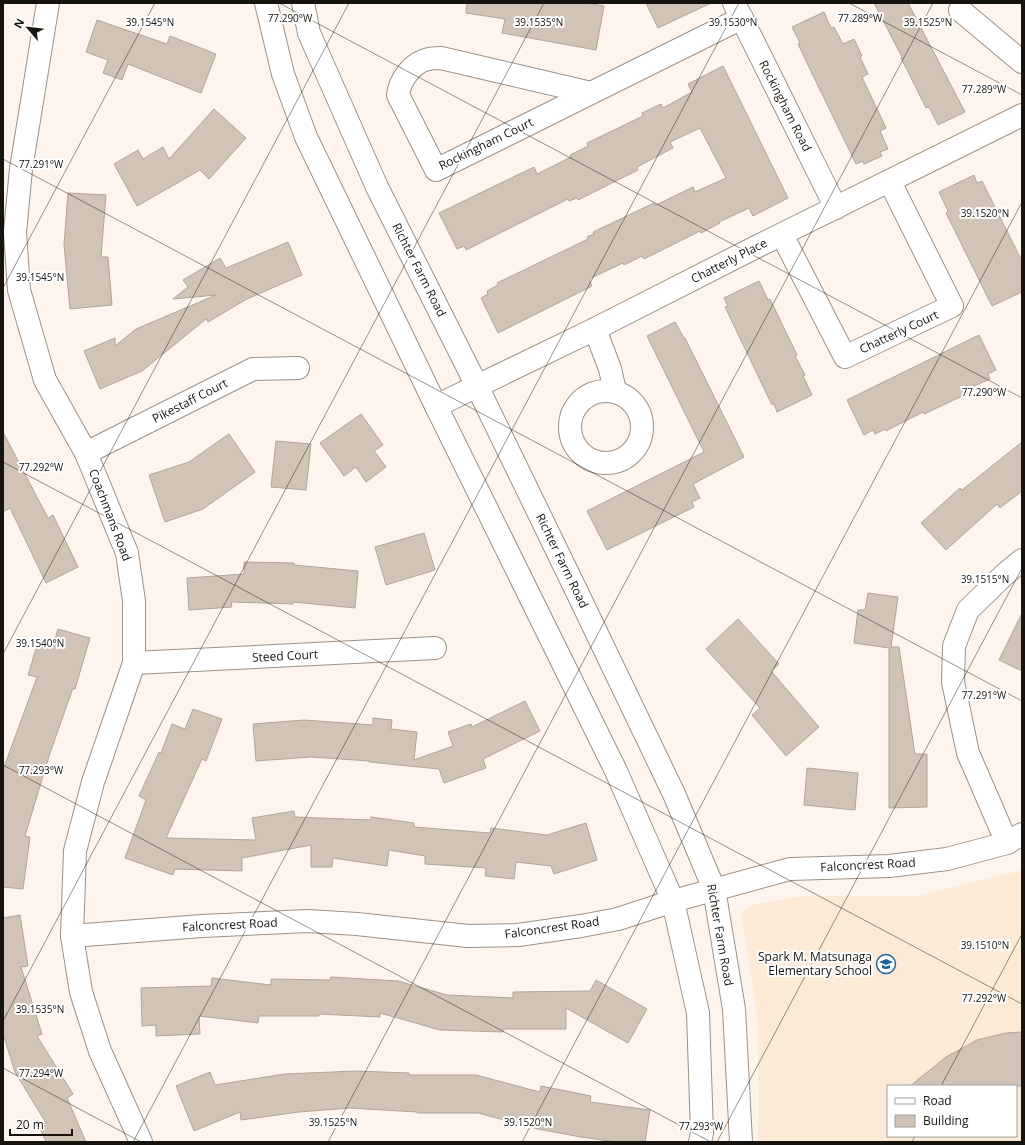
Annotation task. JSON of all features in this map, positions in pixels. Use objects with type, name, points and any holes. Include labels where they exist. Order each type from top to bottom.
[{"type":"street","name":"Coachmans Road","points":[[48,3],[21,169],[15,232],[19,290],[45,380],[86,453],[127,553],[134,601],[134,664],[94,782],[75,851],[72,936],[81,992],[100,1051],[141,1142]]},
{"type":"street","points":[[266,3],[284,74],[306,137],[436,406],[616,771],[673,901],[698,1013],[702,1133],[700,1142]]},
{"type":"street","name":"Richter Farm Road","points":[[303,3],[309,33],[377,187],[478,386],[674,794],[714,889],[734,1009],[741,1142]]},
{"type":"street","points":[[960,10],[1022,62]]},
{"type":"street","name":"Rockingham Court","points":[[591,93],[441,58],[428,59],[415,66],[406,74],[400,86],[398,95],[436,170],[591,93],[738,11]]},
{"type":"street","name":"Rockingham Road","points":[[738,11],[836,208]]},
{"type":"street","name":"Chatterly Place","points":[[436,406],[595,329],[1022,115]]},
{"type":"street","name":"Chatterly Court","points":[[782,235],[844,357],[952,306],[890,182]]},
{"type":"street","points":[[595,329],[610,369],[615,391]]},
{"type":"street","name":"Pikestaff Court","points":[[86,453],[253,370],[298,368]]},
{"type":"street","points":[[1015,839],[968,753],[953,682],[954,646],[968,610],[1004,575],[1022,560]]},
{"type":"street","name":"Steed Court","points":[[134,664],[436,648]]},
{"type":"street","name":"Falconcrest Road","points":[[72,936],[202,926],[307,921],[357,924],[468,936],[518,935],[581,926],[618,918],[714,889],[790,869],[889,866],[947,859],[1015,839]]},
{"type":"shaded area","name":"Spark M. Matsunaga Elementary School","points":[[1022,870],[1022,1142],[757,1142],[759,1111],[757,1016],[741,912],[754,904],[802,896],[917,896]]},
{"type":"building","points":[[467,3],[586,3],[604,6],[596,50],[502,33],[505,19],[466,13]]},
{"type":"building","points":[[646,3],[711,3],[658,28]]},
{"type":"building","points":[[874,3],[908,3],[965,112],[938,125],[929,107],[926,108]]},
{"type":"building","points":[[824,12],[831,28],[834,27],[843,44],[854,39],[868,74],[862,77],[886,128],[880,131],[888,149],[880,152],[882,156],[864,164],[863,161],[856,164],[798,44],[800,43],[792,27]]},
{"type":"building","points":[[97,20],[167,44],[170,36],[216,54],[201,93],[128,64],[122,80],[103,73],[108,60],[86,52]]},
{"type":"building","points":[[723,66],[788,198],[753,216],[749,208],[719,222],[720,223],[701,233],[700,231],[644,259],[642,256],[624,265],[623,263],[589,279],[592,286],[498,333],[481,298],[488,294],[487,291],[498,285],[497,283],[588,239],[587,237],[594,234],[593,232],[654,203],[656,205],[693,187],[695,192],[726,178],[700,128],[670,142],[673,148],[637,167],[638,170],[578,200],[577,198],[569,201],[568,199],[466,250],[464,246],[457,249],[439,213],[534,167],[537,174],[571,157],[570,155],[588,146],[587,143],[643,116],[642,113],[661,104],[663,108],[692,92],[688,84]]},
{"type":"building","points":[[214,109],[246,138],[209,179],[200,170],[137,206],[114,164],[138,150],[143,159],[163,147],[169,159]]},
{"type":"building","points":[[974,175],[977,183],[982,181],[1022,261],[1022,292],[992,306],[946,213],[948,211],[939,192]]},
{"type":"building","points":[[68,193],[106,195],[101,257],[108,257],[112,305],[70,309],[64,245]]},
{"type":"building","points":[[288,242],[302,275],[247,299],[208,322],[206,319],[142,371],[100,389],[84,351],[115,338],[115,346],[136,329],[216,295],[173,299],[188,287],[183,280],[220,258],[226,268]]},
{"type":"building","points":[[759,281],[768,300],[770,299],[797,355],[795,356],[805,375],[803,376],[812,395],[777,412],[774,404],[772,405],[725,307],[728,306],[724,298]]},
{"type":"building","points":[[675,322],[685,338],[744,457],[693,484],[700,498],[692,502],[694,507],[607,550],[587,511],[704,452],[647,336]]},
{"type":"building","points":[[979,335],[996,370],[988,374],[990,379],[972,387],[973,391],[924,414],[923,412],[886,431],[885,429],[875,434],[873,430],[864,435],[847,400]]},
{"type":"building","points":[[361,414],[383,445],[374,451],[386,467],[366,482],[356,467],[344,476],[320,443]]},
{"type":"building","points":[[3,432],[48,518],[53,515],[78,567],[46,583],[10,508],[3,512]]},
{"type":"building","points":[[229,434],[255,472],[203,509],[165,522],[149,475],[189,462]]},
{"type":"building","points":[[276,441],[311,444],[306,490],[271,487]]},
{"type":"building","points":[[1022,442],[1022,491],[1000,508],[997,504],[946,550],[921,523],[960,488],[962,490]]},
{"type":"building","points":[[424,533],[435,570],[386,585],[375,547]]},
{"type":"building","points":[[244,562],[294,563],[294,565],[358,571],[355,608],[293,602],[293,604],[231,602],[232,607],[189,610],[187,578],[244,574]]},
{"type":"building","points":[[868,593],[898,597],[891,647],[899,647],[915,754],[927,754],[927,807],[889,808],[889,648],[854,643],[858,610],[865,610]]},
{"type":"building","points":[[1022,613],[1022,671],[999,660]]},
{"type":"building","points":[[738,619],[779,664],[771,671],[819,727],[786,756],[752,715],[760,708],[706,649]]},
{"type":"building","points":[[58,629],[90,638],[75,689],[73,688],[49,756],[25,836],[30,837],[23,889],[3,887],[3,770],[37,677],[28,675],[39,639],[54,643]]},
{"type":"building","points":[[525,701],[540,731],[483,759],[486,768],[444,783],[439,769],[369,761],[311,757],[256,761],[253,724],[304,720],[373,725],[373,718],[392,720],[391,729],[417,732],[414,760],[453,746],[448,732],[471,724],[472,727]]},
{"type":"building","points":[[193,709],[222,719],[206,761],[202,759],[166,838],[256,840],[252,818],[294,811],[295,817],[371,820],[371,817],[414,823],[414,827],[490,833],[491,828],[547,835],[586,823],[597,860],[554,874],[551,866],[516,862],[514,879],[485,876],[486,868],[425,864],[425,856],[389,850],[387,866],[333,858],[332,867],[311,867],[311,845],[242,858],[242,871],[175,869],[173,875],[125,858],[146,800],[139,796],[159,752],[161,753],[172,724],[185,729]]},
{"type":"building","points":[[807,768],[858,773],[855,810],[804,805]]},
{"type":"building","points":[[20,915],[28,966],[21,967],[42,1034],[37,1036],[73,1094],[67,1098],[86,1142],[46,1142],[39,1126],[46,1123],[15,1072],[3,1034],[3,918]]},
{"type":"building","points":[[331,977],[398,981],[447,995],[513,998],[513,992],[590,991],[596,980],[647,1009],[628,1043],[566,1008],[566,1029],[503,1029],[503,1032],[440,1030],[380,1013],[380,1017],[319,1014],[319,1016],[259,1016],[258,1023],[199,1016],[200,1034],[156,1036],[156,1025],[142,1026],[141,988],[211,986],[212,978],[271,985],[271,979],[330,980]]},
{"type":"building","points":[[1022,1032],[1022,1086],[911,1085],[946,1057],[977,1040],[1006,1033]]},
{"type":"building","points":[[356,1071],[409,1073],[409,1075],[476,1075],[540,1092],[541,1086],[591,1096],[590,1102],[650,1110],[645,1142],[616,1142],[581,1137],[538,1129],[478,1113],[417,1113],[350,1108],[299,1112],[241,1120],[240,1112],[194,1131],[176,1086],[210,1072],[215,1085],[285,1074]]},
{"type":"place","name":"Spark M. Matsunaga Elementary School","points":[[886,964]]}]
